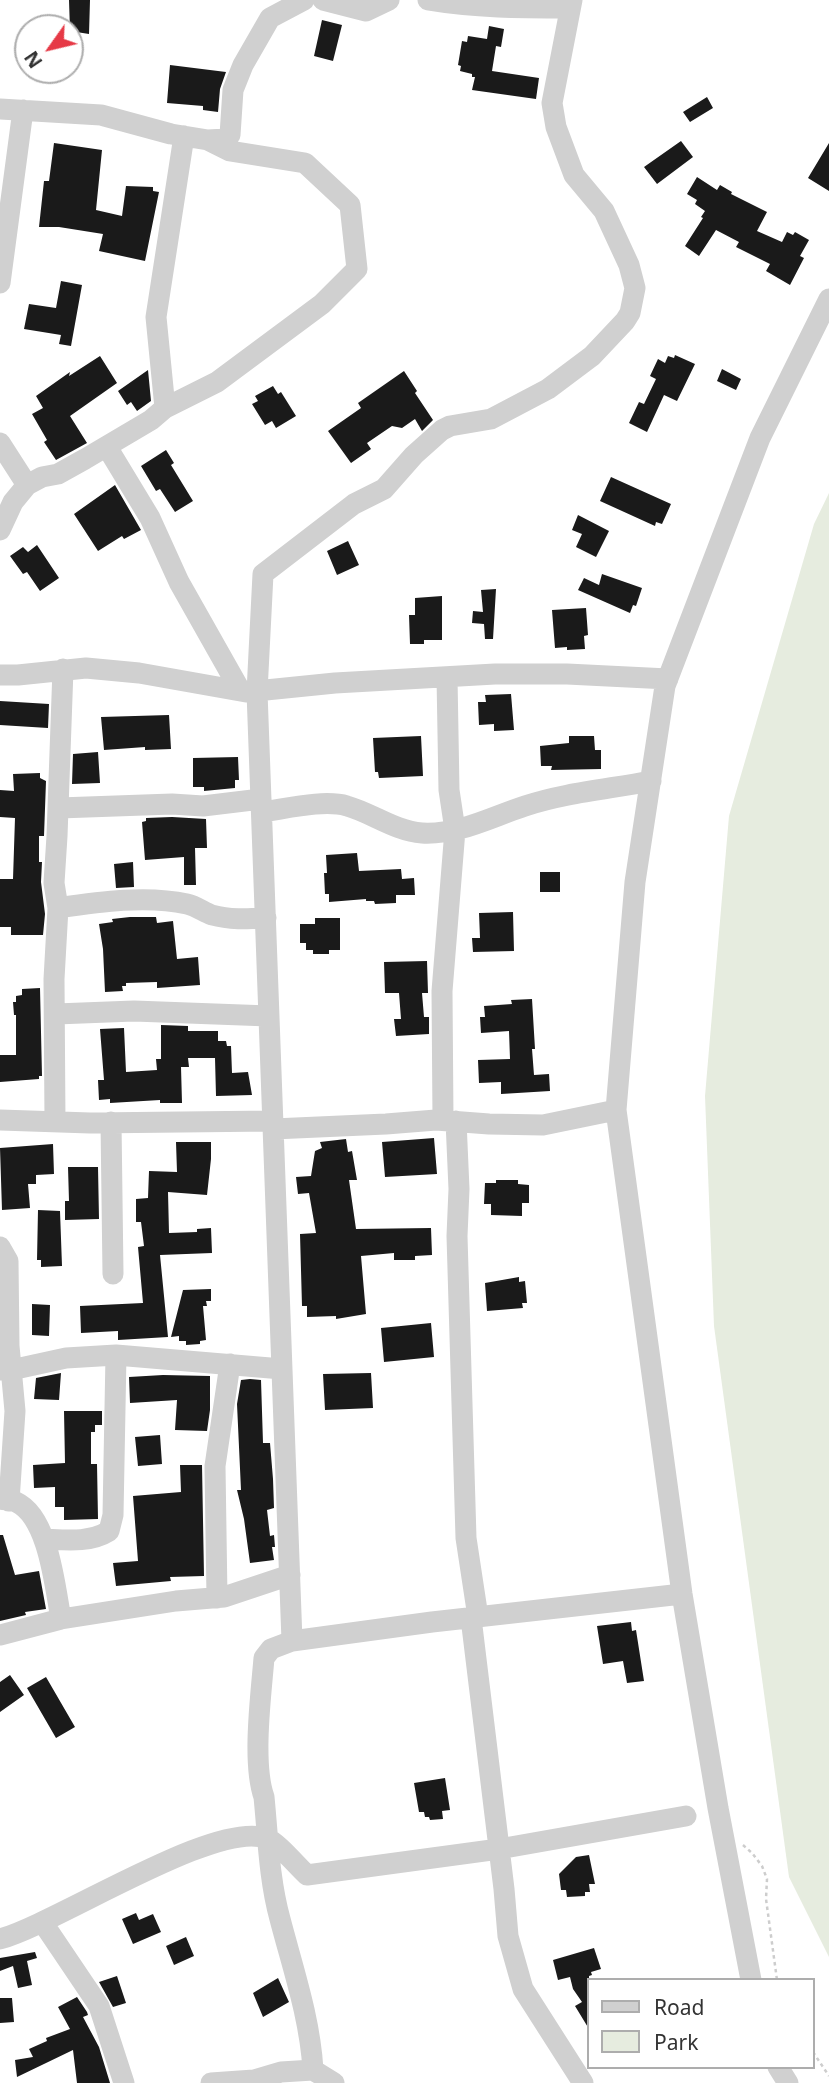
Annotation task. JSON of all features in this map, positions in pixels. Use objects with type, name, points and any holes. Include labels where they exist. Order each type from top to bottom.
[{"type":"street","points":[[0,109],[101,115],[184,136],[220,141],[230,135],[233,90],[243,65],[270,18],[304,0]]},
{"type":"street","points":[[323,0],[366,11],[389,0]]},
{"type":"street","points":[[292,1641],[262,806],[249,691],[263,574],[354,504],[384,489],[414,455],[442,430],[450,426],[491,419],[521,405],[568,376],[615,334],[630,313],[635,288],[629,265],[604,211],[574,175],[556,127],[552,103],[571,4],[499,8],[459,6],[428,0]]},
{"type":"street","points":[[0,283],[23,110]]},
{"type":"street","points":[[165,408],[156,317],[184,136]]},
{"type":"street","points":[[0,530],[13,502],[27,485],[42,477],[58,474],[151,420],[165,408],[217,382],[322,304],[357,269],[350,205],[305,163],[230,151],[208,140]]},
{"type":"street","points":[[751,1978],[682,1594],[616,1110],[635,883],[668,679],[760,438],[829,299]]},
{"type":"street","points":[[0,443],[27,485]]},
{"type":"street","points":[[107,447],[150,518],[179,582],[249,691]]},
{"type":"street","points":[[0,675],[18,676],[86,668],[139,673],[249,691],[495,674],[668,679]]},
{"type":"street","points":[[55,1122],[54,979],[58,908],[54,883],[63,669]]},
{"type":"street","points":[[447,677],[449,790],[455,830],[442,991],[449,1121],[459,1189],[457,1236],[466,1538],[508,1936],[523,1989],[583,2083]]},
{"type":"street","points":[[58,808],[172,804],[331,804],[346,806],[378,820],[421,833],[455,830],[497,818],[525,806],[651,781]]},
{"type":"street","points":[[58,908],[101,902],[143,901],[189,904],[234,920],[266,918]]},
{"type":"street","points":[[56,1014],[134,1011],[269,1016]]},
{"type":"street","points":[[0,1120],[273,1125],[449,1121],[543,1125],[616,1110]]},
{"type":"street","points":[[111,1122],[113,1274]]},
{"type":"street","points":[[0,1247],[8,1261],[5,1370],[15,1411],[5,1500],[18,1503],[33,1516],[44,1539],[61,1619]]},
{"type":"street","points":[[5,1370],[66,1358],[116,1355],[282,1368]]},
{"type":"street","points":[[44,1539],[89,1539],[109,1531],[113,1515],[116,1355]]},
{"type":"street","points":[[217,1598],[215,1466],[230,1364]]},
{"type":"street","points":[[0,1635],[61,1619],[176,1601],[224,1597],[290,1575]]},
{"type":"street","points":[[313,2070],[305,2010],[277,1904],[261,1787],[259,1744],[264,1658],[271,1649],[292,1641],[682,1594]]},
{"type":"street","points":[[0,1939],[43,1923],[208,1843],[243,1836],[268,1839],[307,1875],[499,1849],[687,1816]]},
{"type":"street","points":[[43,1923],[99,2006],[124,2083]]},
{"type":"street","points":[[211,2083],[254,2080],[281,2072],[313,2070],[334,2083]]},
{"type":"path","points":[[722,1829],[752,1853],[762,1866],[767,1880],[766,1899],[777,1978]]},
{"type":"path","points":[[815,2055],[829,2076]]},
{"type":"green space","points":[[829,493],[829,1957],[789,1877],[714,1326],[705,1096],[729,816],[814,524]]},
{"type":"building","points":[[69,0],[90,0],[89,34],[84,33],[84,14],[69,14]]},
{"type":"building","points":[[322,20],[342,25],[333,61],[314,56]]},
{"type":"building","points":[[489,26],[504,29],[501,47],[496,46],[492,71],[539,78],[536,99],[472,90],[475,77],[460,71],[461,66],[458,65],[462,41],[467,42],[468,36],[487,39]]},
{"type":"building","points":[[170,65],[226,72],[220,89],[218,112],[203,110],[203,106],[167,103]]},
{"type":"building","points":[[707,97],[713,108],[690,122],[683,112]]},
{"type":"building","points":[[681,141],[693,157],[657,184],[644,167]]},
{"type":"building","points":[[54,143],[102,150],[96,210],[122,216],[126,186],[153,187],[153,191],[159,192],[145,261],[99,251],[103,234],[59,227],[39,227],[44,181],[49,181]]},
{"type":"building","points":[[829,143],[829,191],[808,178]]},
{"type":"building","points":[[697,177],[717,190],[720,185],[732,192],[731,194],[767,212],[757,231],[782,242],[787,232],[793,235],[795,232],[809,240],[800,256],[804,258],[790,285],[766,271],[770,264],[736,247],[739,242],[716,230],[699,256],[685,246],[705,211],[695,204],[697,200],[687,194]]},
{"type":"building","points":[[61,281],[82,285],[71,346],[59,344],[61,335],[24,329],[29,304],[56,308]]},
{"type":"building","points":[[675,355],[695,364],[677,401],[664,395],[647,432],[629,423],[639,402],[644,404],[656,379],[650,376],[658,359],[665,363],[668,356],[674,358]]},
{"type":"building","points":[[100,356],[117,383],[70,416],[87,443],[56,460],[44,442],[47,440],[32,414],[43,408],[36,396],[70,372],[69,376]]},
{"type":"building","points":[[722,369],[741,379],[736,390],[717,381]]},
{"type":"building","points":[[148,370],[151,401],[137,411],[131,402],[127,405],[118,391]]},
{"type":"building","points":[[404,371],[433,420],[422,431],[415,419],[402,428],[392,426],[367,443],[371,449],[351,463],[328,431],[361,408],[358,403]]},
{"type":"building","points":[[273,386],[278,394],[281,392],[296,416],[276,428],[272,421],[265,425],[252,404],[258,401],[255,396]]},
{"type":"building","points":[[166,450],[174,463],[171,465],[193,501],[175,512],[160,489],[156,491],[141,466]]},
{"type":"building","points":[[611,477],[671,504],[662,524],[656,522],[655,526],[600,501]]},
{"type":"building","points":[[115,485],[141,530],[124,539],[122,536],[98,551],[74,514]]},
{"type":"building","points":[[578,515],[609,531],[596,557],[576,547],[582,534],[572,530]]},
{"type":"building","points":[[348,541],[359,565],[337,575],[327,551]]},
{"type":"building","points":[[37,545],[59,578],[40,591],[27,572],[23,574],[10,556],[23,547],[28,552]]},
{"type":"building","points":[[602,574],[642,588],[636,606],[633,605],[630,613],[578,590],[584,578],[599,585]]},
{"type":"building","points":[[496,589],[493,639],[485,639],[484,624],[472,623],[473,611],[483,612],[481,590]]},
{"type":"building","points":[[442,596],[442,640],[424,640],[424,644],[410,644],[409,615],[415,615],[415,598]]},
{"type":"building","points":[[586,608],[588,635],[584,636],[585,649],[555,648],[552,610]]},
{"type":"building","points":[[511,694],[514,730],[494,731],[494,724],[479,725],[478,702],[486,702],[485,695]]},
{"type":"building","points":[[0,701],[49,704],[48,728],[0,725]]},
{"type":"building","points":[[169,715],[171,749],[145,750],[145,747],[104,750],[101,717]]},
{"type":"building","points":[[421,736],[423,776],[379,778],[378,772],[375,772],[373,738]]},
{"type":"building","points":[[569,736],[594,736],[595,750],[601,750],[601,769],[551,770],[552,766],[541,766],[540,746],[569,743]]},
{"type":"building","points":[[98,752],[100,783],[72,784],[73,754]]},
{"type":"building","points":[[238,757],[239,780],[235,780],[235,788],[204,791],[204,787],[193,787],[193,758]]},
{"type":"building","points":[[40,773],[40,778],[46,781],[44,836],[39,836],[45,914],[43,935],[11,935],[11,927],[0,927],[0,879],[13,879],[15,818],[0,817],[0,790],[14,791],[13,774]]},
{"type":"building","points":[[146,818],[206,819],[207,848],[195,848],[196,885],[184,885],[184,857],[145,860],[142,822],[146,821]]},
{"type":"building","points":[[357,853],[359,871],[401,869],[402,879],[414,878],[415,895],[396,895],[396,903],[375,904],[374,901],[366,899],[329,902],[329,894],[325,894],[326,855]]},
{"type":"building","points":[[133,862],[134,887],[116,888],[114,864]]},
{"type":"building","points":[[540,872],[560,872],[560,892],[540,892]]},
{"type":"building","points":[[513,912],[514,951],[473,952],[472,938],[480,938],[479,913]]},
{"type":"building","points":[[130,917],[156,917],[157,923],[173,921],[177,959],[198,957],[200,985],[157,988],[157,982],[126,983],[126,986],[122,986],[123,991],[105,992],[99,924]]},
{"type":"building","points":[[315,918],[340,918],[340,950],[329,950],[329,954],[313,954],[313,950],[306,950],[306,943],[300,943],[300,924],[315,924]]},
{"type":"building","points":[[427,961],[428,993],[422,993],[424,1017],[429,1017],[429,1034],[396,1036],[394,1019],[401,1019],[399,993],[385,993],[384,962]]},
{"type":"building","points":[[40,988],[42,1076],[39,1076],[39,1079],[0,1082],[0,1055],[16,1055],[16,1015],[13,1002],[16,1002],[16,996],[22,995],[22,989]]},
{"type":"building","points":[[532,999],[534,1075],[549,1074],[550,1091],[501,1094],[501,1082],[479,1083],[478,1060],[510,1059],[509,1031],[481,1033],[480,1017],[485,1017],[484,1006]]},
{"type":"building","points":[[161,1025],[188,1026],[188,1031],[218,1031],[218,1041],[226,1041],[227,1046],[231,1046],[232,1073],[248,1072],[252,1095],[216,1096],[215,1058],[188,1058],[189,1067],[181,1067],[182,1103],[160,1103],[160,1100],[110,1103],[110,1099],[99,1100],[98,1080],[104,1080],[100,1029],[124,1028],[126,1072],[157,1070],[156,1059],[161,1059]]},
{"type":"building","points":[[434,1138],[437,1174],[385,1177],[382,1142]]},
{"type":"building","points":[[346,1139],[348,1152],[352,1151],[357,1180],[349,1180],[356,1229],[431,1228],[432,1255],[415,1256],[415,1260],[394,1260],[394,1253],[361,1256],[366,1314],[336,1319],[336,1316],[307,1317],[307,1306],[302,1306],[300,1234],[316,1233],[309,1193],[298,1194],[296,1177],[311,1176],[315,1151],[322,1148],[320,1142]]},
{"type":"building","points":[[176,1142],[211,1142],[211,1159],[207,1195],[168,1192],[169,1233],[197,1232],[197,1229],[211,1228],[212,1253],[160,1255],[168,1337],[118,1340],[118,1331],[81,1333],[80,1306],[143,1303],[138,1247],[144,1246],[141,1222],[136,1222],[136,1199],[148,1198],[149,1171],[177,1172]]},
{"type":"building","points":[[53,1144],[54,1174],[36,1175],[36,1184],[28,1184],[30,1208],[2,1210],[0,1148]]},
{"type":"building","points":[[68,1167],[98,1167],[99,1219],[65,1220],[65,1201],[69,1201]]},
{"type":"building","points":[[496,1180],[518,1180],[518,1184],[529,1185],[529,1203],[522,1203],[522,1216],[491,1215],[491,1204],[484,1204],[485,1183],[496,1183]]},
{"type":"building","points":[[38,1210],[60,1211],[62,1266],[41,1267],[41,1260],[37,1260]]},
{"type":"building","points":[[519,1277],[519,1282],[525,1281],[527,1303],[522,1303],[523,1308],[487,1311],[485,1283]]},
{"type":"building","points":[[211,1289],[211,1301],[206,1301],[207,1306],[203,1306],[206,1340],[200,1341],[200,1344],[186,1345],[186,1341],[179,1341],[179,1336],[171,1337],[183,1290]]},
{"type":"building","points":[[32,1304],[50,1305],[49,1336],[32,1335]]},
{"type":"building","points":[[431,1323],[434,1357],[384,1362],[381,1328]]},
{"type":"building","points":[[61,1373],[59,1400],[34,1399],[36,1378]]},
{"type":"building","points":[[371,1373],[373,1408],[325,1410],[323,1374]]},
{"type":"building","points":[[210,1376],[207,1431],[175,1430],[177,1400],[130,1403],[129,1377]]},
{"type":"building","points":[[241,1380],[261,1380],[263,1443],[270,1443],[273,1479],[274,1508],[267,1510],[270,1536],[274,1535],[275,1547],[272,1547],[274,1560],[250,1563],[237,1490],[241,1490],[237,1404]]},
{"type":"building","points":[[64,1411],[102,1411],[102,1425],[95,1425],[95,1432],[91,1432],[91,1464],[97,1464],[98,1519],[64,1520],[64,1507],[55,1507],[55,1487],[34,1488],[33,1465],[65,1463]]},
{"type":"building","points":[[160,1435],[162,1464],[138,1466],[135,1437]]},
{"type":"building","points":[[180,1465],[202,1465],[204,1576],[170,1577],[171,1581],[116,1586],[113,1563],[138,1561],[133,1496],[181,1492]]},
{"type":"building","points":[[0,1535],[3,1535],[15,1575],[39,1571],[46,1609],[25,1612],[26,1615],[0,1621]]},
{"type":"building","points":[[631,1622],[632,1631],[636,1630],[644,1681],[627,1683],[623,1661],[603,1664],[597,1626]]},
{"type":"building","points":[[10,1675],[24,1695],[0,1712],[0,1682]]},
{"type":"building","points":[[46,1677],[75,1727],[56,1738],[27,1688]]},
{"type":"building","points":[[445,1778],[450,1810],[442,1811],[443,1819],[430,1820],[425,1817],[424,1812],[419,1812],[414,1783]]},
{"type":"building","points":[[589,1855],[595,1884],[589,1884],[590,1892],[585,1892],[585,1896],[567,1897],[566,1890],[561,1890],[559,1874],[576,1857]]},
{"type":"building","points":[[136,1913],[139,1920],[153,1914],[161,1932],[133,1944],[122,1919]]},
{"type":"building","points":[[186,1937],[194,1956],[174,1965],[166,1946]]},
{"type":"building","points":[[594,1948],[601,1969],[591,1972],[592,1975],[588,1978],[588,2027],[575,2006],[582,2002],[573,1989],[570,1977],[558,1980],[553,1960]]},
{"type":"building","points":[[35,1952],[37,1958],[27,1961],[32,1985],[18,1988],[13,1966],[0,1971],[0,1958]]},
{"type":"building","points":[[117,1976],[126,2003],[113,2007],[99,1982]]},
{"type":"building","points":[[278,1978],[289,2002],[263,2017],[253,1993]]},
{"type":"building","points":[[77,1997],[87,2012],[88,2015],[83,2017],[99,2047],[110,2083],[77,2083],[73,2050],[17,2077],[15,2060],[33,2057],[29,2049],[47,2041],[46,2038],[70,2029],[58,2007]]},
{"type":"building","points":[[0,1998],[12,1998],[14,2022],[0,2023]]}]
